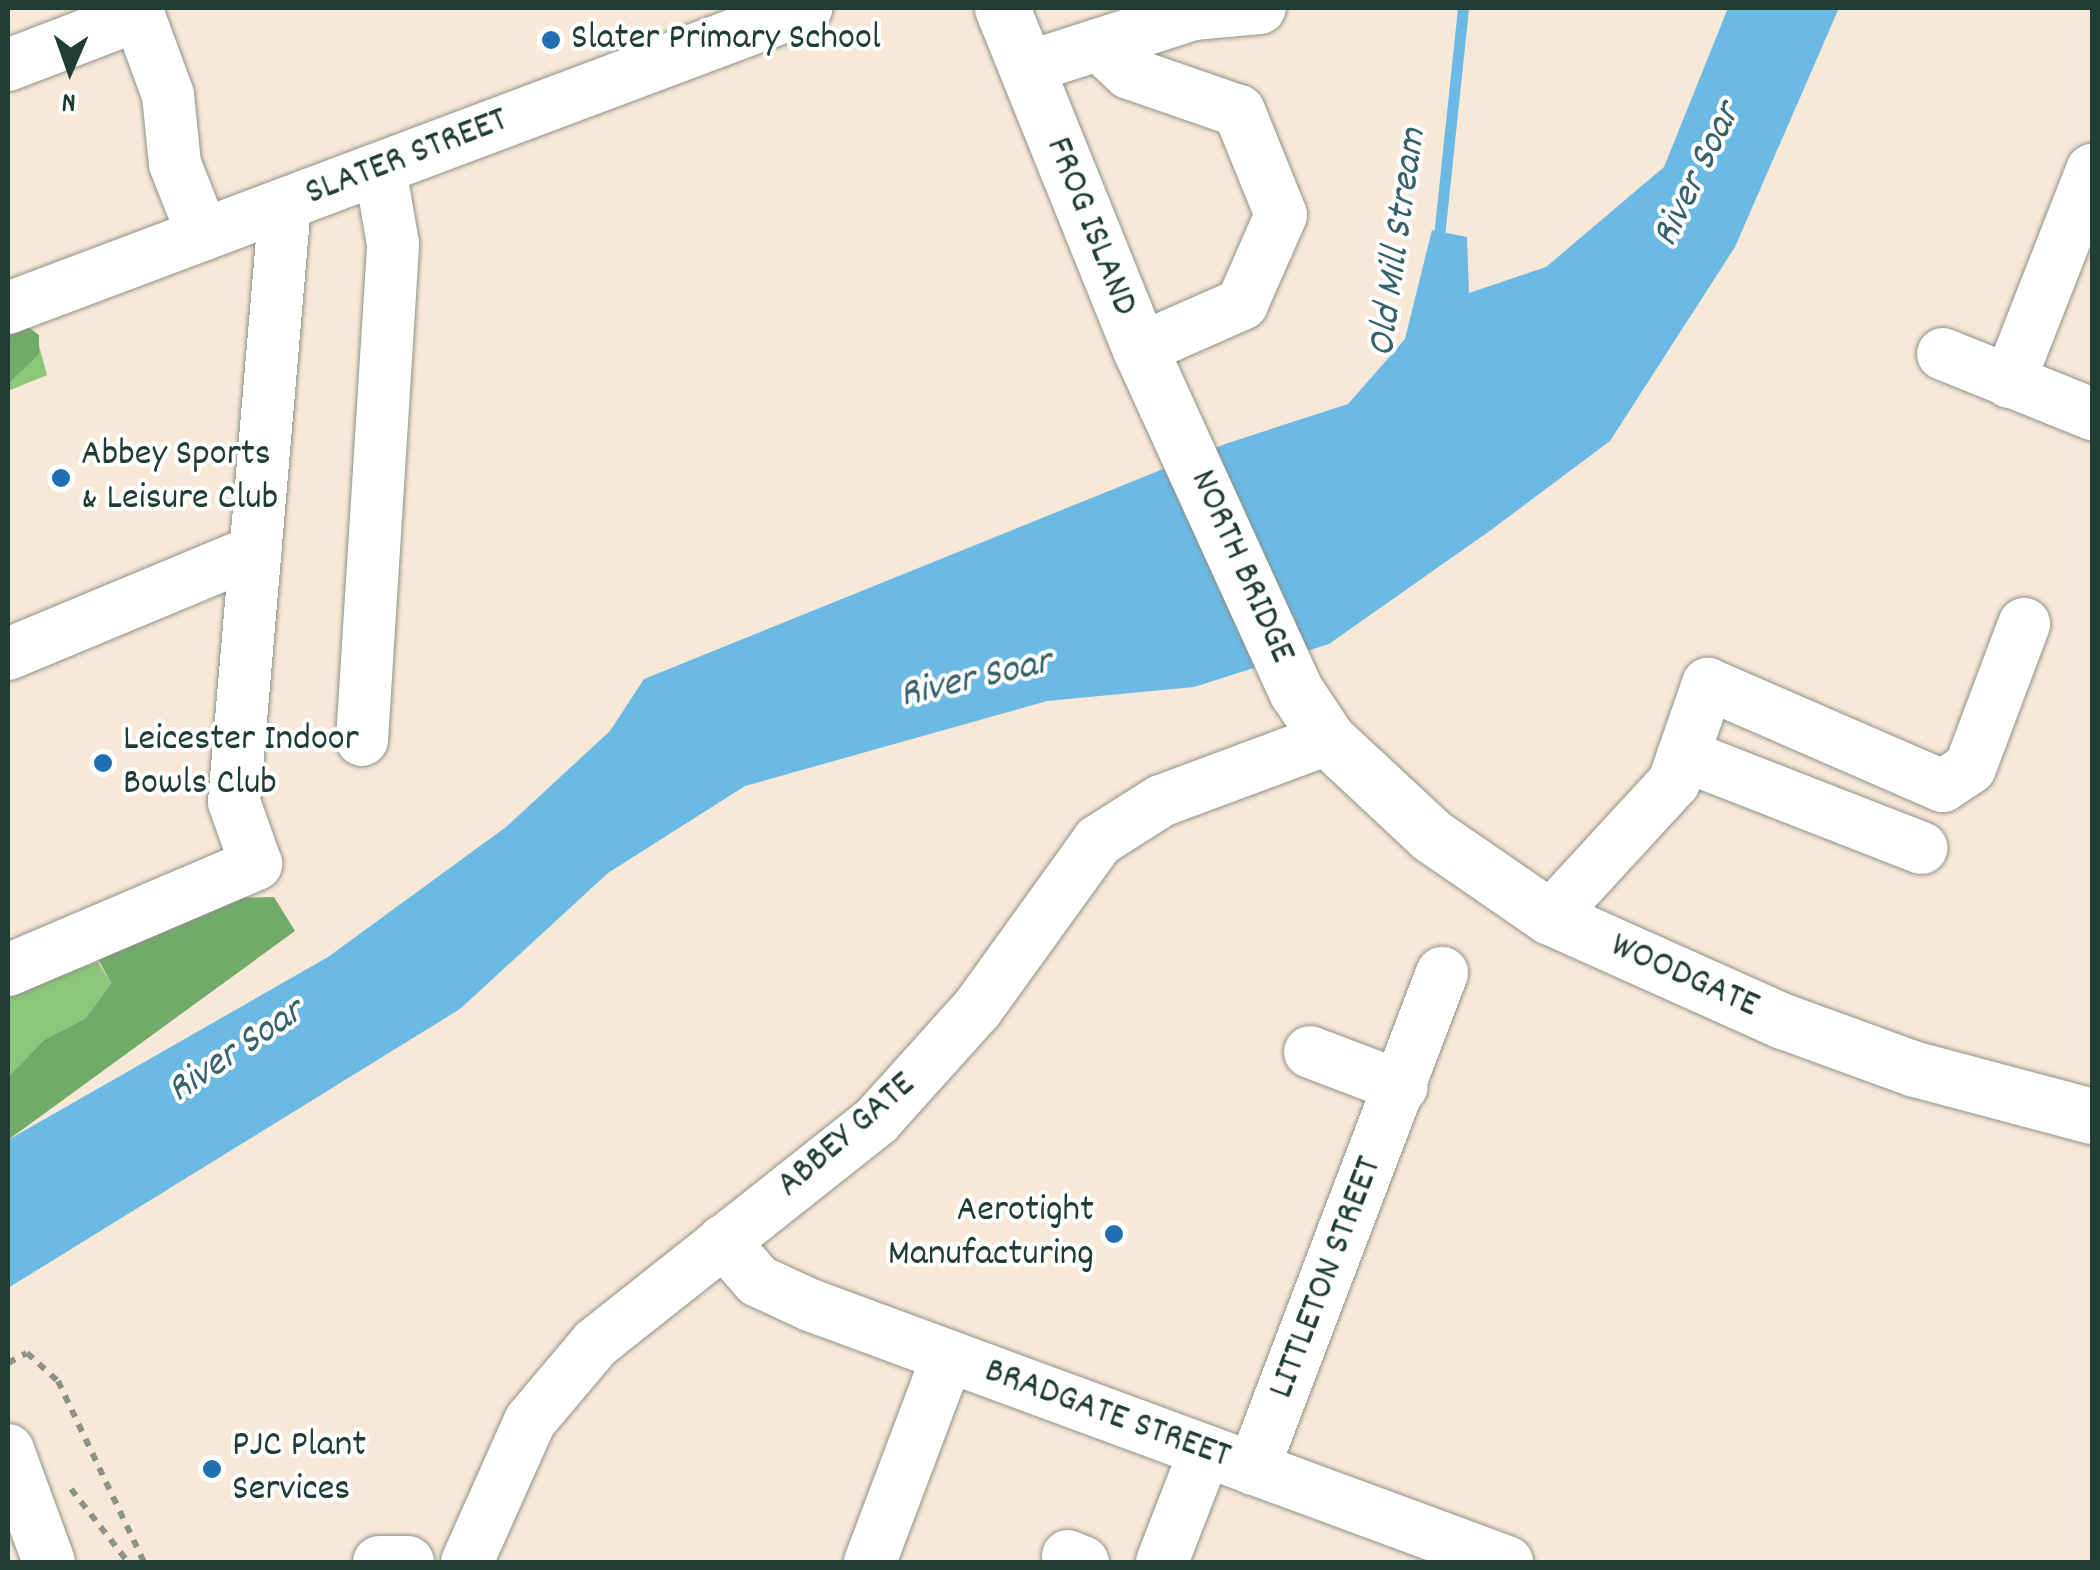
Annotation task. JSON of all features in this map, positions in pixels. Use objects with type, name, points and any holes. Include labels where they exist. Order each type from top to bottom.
[{"type":"main road","name":"FROG ISLAND","points":[[1015,11],[1026,68],[1140,349],[1186,443]]},
{"type":"main road","name":"NORTH BRIDGE","points":[[1186,443],[1296,691],[1328,739]]},
{"type":"main road","name":"WOODGATE","points":[[1328,739],[1432,836],[1550,917],[1783,1021],[1915,1069],[2092,1116]]},
{"type":"street","name":"SLATER STREET","points":[[8,308],[806,8]]},
{"type":"street","points":[[1026,68],[1193,14],[1260,8]]},
{"type":"street","points":[[8,64],[138,12],[168,95],[175,164],[203,235]]},
{"type":"street","points":[[1099,45],[1129,73],[1239,111],[1281,215],[1242,304],[1140,349]]},
{"type":"street","points":[[362,740],[393,244],[380,169]]},
{"type":"street","points":[[2009,382],[2092,170]]},
{"type":"street","points":[[8,970],[256,864],[234,802],[284,204]]},
{"type":"street","points":[[1943,354],[2092,414]]},
{"type":"street","points":[[8,654],[255,552]]},
{"type":"street","points":[[1550,917],[1674,782],[1708,684],[1943,786],[1970,768],[2024,624]]},
{"type":"street","name":"ABBEY GATE","points":[[466,1562],[530,1421],[596,1343],[877,1120],[977,1009],[1098,842],[1161,801],[1328,739]]},
{"type":"street","points":[[1683,755],[1922,848]]},
{"type":"street","name":"LITTLETON STREET","points":[[1162,1562],[1229,1460],[1402,1088],[1442,973]]},
{"type":"street","points":[[1310,1052],[1402,1088]]},
{"type":"street","name":"BRADGATE STREET","points":[[723,1241],[758,1281],[948,1356],[1506,1562]]},
{"type":"street","points":[[870,1562],[948,1356]]},
{"type":"street","points":[[8,1450],[48,1562]]},
{"type":"street","points":[[380,1562],[408,1562]]},
{"type":"path","points":[[8,1364],[27,1353],[58,1381],[144,1562]]},
{"type":"green space","points":[[8,312],[39,335],[39,354],[8,384]]},
{"type":"green space","points":[[37,338],[47,375],[8,391],[8,347]]},
{"type":"green space","points":[[274,897],[295,931],[8,1140],[8,1077],[44,1040],[86,1018],[111,983],[92,948],[229,898]]},
{"type":"green space","points":[[98,962],[111,983],[86,1018],[44,1040],[8,1077],[8,994]]},
{"type":"water","name":"River Soar","points":[[1728,8],[1839,8],[1735,247],[1610,441],[1491,530],[1329,644],[1194,687],[1047,701],[745,786],[608,873],[460,1009],[8,1288],[8,1140],[328,957],[506,827],[610,731],[644,679],[1225,444],[1348,404],[1405,339],[1432,230],[1467,237],[1469,293],[1546,267],[1664,167]]},
{"type":"waterway","name":"Old Mill Stream","points":[[1438,246],[1463,8]]},
{"type":"place","name":"Slater Primary School","points":[[551,40]]},
{"type":"place","name":"Abbey Sports & Leisure Club","points":[[61,478]]},
{"type":"place","name":"Leicester Indoor Bowls Club","points":[[103,763]]},
{"type":"place","name":"Aerotight Manufacturing","points":[[1114,1234]]},
{"type":"place","name":"PJC Plant Services","points":[[212,1469]]}]
